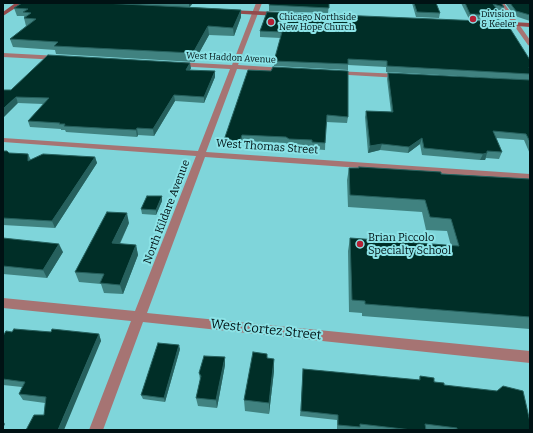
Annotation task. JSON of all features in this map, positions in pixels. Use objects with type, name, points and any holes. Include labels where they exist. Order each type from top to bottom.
[{"type":"main road","points":[[14,3],[44,4]]},
{"type":"main road","points":[[3,14],[19,3]]},
{"type":"main road","points":[[222,12],[283,14]]},
{"type":"main road","points":[[486,23],[530,25]]},
{"type":"street","name":"North Kildare Avenue","points":[[96,430],[259,3]]},
{"type":"street","points":[[501,3],[530,44]]},
{"type":"street","points":[[3,55],[66,59]]},
{"type":"street","name":"West Haddon Avenue","points":[[167,64],[295,71]]},
{"type":"street","points":[[327,72],[405,76]]},
{"type":"street","name":"West Thomas Street","points":[[3,140],[530,177]]},
{"type":"street","name":"West Cortez Street","points":[[3,303],[530,357]]},
{"type":"building","points":[[22,3],[103,3],[241,10],[233,28],[208,26],[193,53],[54,46],[58,42],[10,39],[36,19],[24,18],[31,13],[23,12],[28,9],[14,8]]},
{"type":"building","points":[[270,3],[329,3],[329,8],[269,5]]},
{"type":"building","points":[[414,3],[436,3],[440,13],[417,12]]},
{"type":"building","points":[[465,3],[501,3],[504,7],[493,4],[501,15],[470,14]]},
{"type":"building","points":[[510,3],[530,3],[530,15],[516,11]]},
{"type":"building","points":[[267,12],[506,22],[530,60],[530,74],[387,66],[387,61],[348,59],[348,64],[274,61],[282,32],[260,31]]},
{"type":"building","points":[[48,55],[190,63],[186,70],[215,71],[204,97],[174,95],[153,129],[137,128],[136,130],[64,126],[65,124],[59,124],[60,123],[28,121],[49,98],[16,97],[3,109],[3,90],[11,90]]},
{"type":"building","points":[[273,67],[348,71],[348,117],[327,115],[325,143],[312,142],[312,140],[289,139],[286,137],[242,135],[240,141],[224,140],[248,70],[271,71]]},
{"type":"building","points":[[388,73],[530,80],[530,142],[526,134],[493,131],[502,152],[487,151],[487,153],[483,154],[424,148],[422,138],[409,147],[382,144],[370,146],[366,111],[393,112]]},
{"type":"building","points":[[3,151],[7,151],[9,153],[28,154],[28,161],[43,154],[95,157],[52,221],[3,218]]},
{"type":"building","points":[[359,167],[441,172],[441,174],[530,179],[530,317],[365,304],[365,301],[352,300],[350,238],[459,246],[451,219],[430,217],[425,200],[350,195],[349,168]]},
{"type":"building","points":[[147,196],[162,196],[156,210],[141,209]]},
{"type":"building","points":[[107,212],[127,213],[112,243],[136,245],[120,285],[100,283],[104,274],[75,272]]},
{"type":"building","points":[[3,238],[59,244],[43,270],[3,266]]},
{"type":"building","points":[[14,329],[51,332],[52,329],[99,334],[58,430],[26,430],[34,415],[44,415],[46,397],[19,394],[25,382],[3,379],[3,336],[6,331],[12,332]]},
{"type":"building","points":[[158,343],[179,345],[164,398],[141,395]]},
{"type":"building","points":[[253,352],[267,354],[267,358],[274,359],[269,403],[244,400]]},
{"type":"building","points":[[204,356],[225,357],[216,400],[196,398],[201,376],[199,373]]},
{"type":"building","points":[[303,369],[420,380],[420,376],[434,378],[434,382],[444,383],[444,385],[497,391],[503,386],[523,391],[530,422],[530,430],[457,430],[457,428],[425,424],[426,430],[412,430],[360,424],[360,427],[338,425],[338,415],[301,411]]},
{"type":"place","name":"Division & Keeler","points":[[473,19]]},
{"type":"place","name":"Chicago Northside New Hope Church","points":[[271,22]]},
{"type":"place","name":"Brian Piccolo Specialty School","points":[[360,244]]}]
